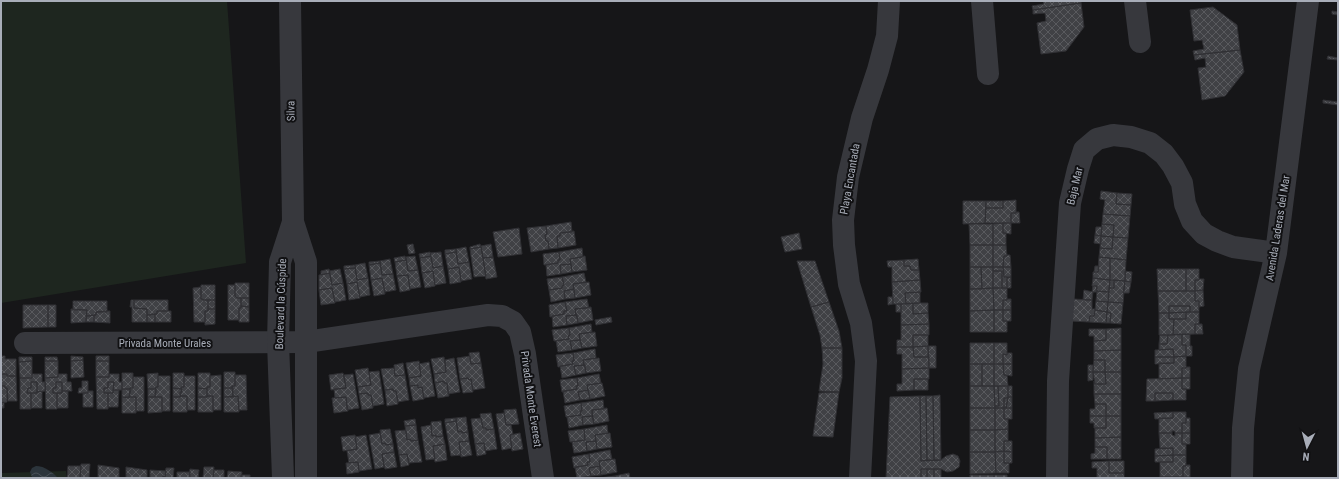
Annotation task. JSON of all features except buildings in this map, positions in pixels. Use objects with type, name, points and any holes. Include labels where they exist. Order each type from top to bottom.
[{"type":"street","name":"Silva","points":[[290,1],[293,222]]},
{"type":"street","name":"Playa Encantada","points":[[860,478],[866,361],[861,323],[849,284],[844,245],[843,220],[848,177],[862,118],[878,70],[887,36],[889,1]]},
{"type":"street","points":[[982,1],[988,74]]},
{"type":"street","points":[[1135,1],[1140,42]]},
{"type":"street","name":"Avenida Laderas del Mar","points":[[1242,478],[1242,428],[1249,369],[1276,252],[1308,1]]},
{"type":"street","name":"Baja Mar","points":[[1057,478],[1058,381],[1069,211],[1084,150],[1097,138],[1113,135],[1131,137],[1150,143],[1164,154],[1173,166],[1182,184],[1186,204],[1192,221],[1204,234],[1217,241],[1233,246],[1276,252]]},
{"type":"street","name":"Boulevard la Cúspide","points":[[293,222],[306,262],[306,478]]},
{"type":"street","name":"Boulevard la Cúspide","points":[[283,478],[278,342],[280,262],[293,222]]},
{"type":"street","name":"Privada Monte Urales","points":[[24,343],[306,342],[488,315],[502,316],[513,322]]},
{"type":"street","name":"Privada Monte Everest","points":[[513,322],[520,332],[526,354],[543,478]]},
{"type":"shaded area","points":[[1,1],[227,1],[246,263],[1,303]]},
{"type":"shaded area","points":[[66,471],[66,478],[2,478],[2,473]]},
{"type":"water","points":[[36,466],[48,470],[58,478],[32,477],[30,472],[32,468]]}]
